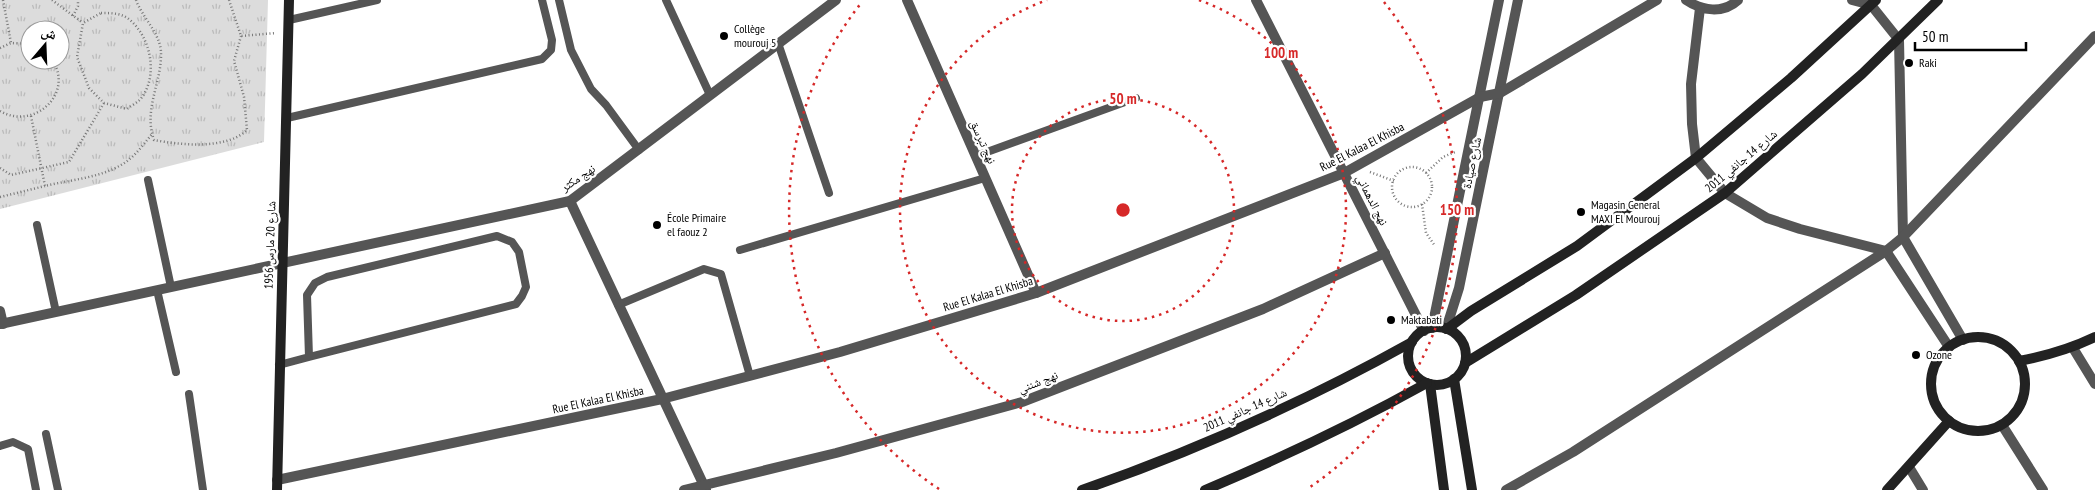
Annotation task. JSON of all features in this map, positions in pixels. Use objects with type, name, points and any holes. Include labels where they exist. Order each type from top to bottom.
[{"type":"street","name":"شارع 20 مارس 1956","points":[[276,487],[289,0]]},
{"type":"street","name":"نهج مكثر","points":[[1,324],[570,201],[836,0]]},
{"type":"street","name":"نهج تبرسق","points":[[907,0],[1036,293]]},
{"type":"street","name":"نهج الدهماني","points":[[1256,0],[1385,253],[1428,329]]},
{"type":"street","name":"شارع صيادة","points":[[1428,329],[1448,251],[1499,0]]},
{"type":"street","name":"شارع صيادة","points":[[1446,329],[1459,288],[1518,0]]},
{"type":"street","name":"Rue El Kalaa El Khisba","points":[[276,487],[662,399],[840,352],[1036,293],[1344,173],[1480,97],[1500,92],[1657,0]]},
{"type":"street","points":[[1686,0],[1708,10],[1722,9],[1738,0]]},
{"type":"street","points":[[1852,0],[1873,2]]},
{"type":"street","name":"شارع 14 جانفي 2011","points":[[1465,363],[1576,295],[1725,193],[1899,40],[1938,0]]},
{"type":"street","points":[[1873,2],[1899,40],[1902,238],[1963,340]]},
{"type":"street","points":[[1446,329],[1471,311],[1577,246],[1696,158],[1791,78],[1873,2]]},
{"type":"street","points":[[1700,8],[1691,84],[1692,124],[1696,158],[1725,193],[1767,218],[1800,230],[1886,251],[1949,347]]},
{"type":"street","points":[[1506,490],[1573,452],[1886,251],[1902,238],[2095,36]]},
{"type":"street","points":[[570,201],[705,488]]},
{"type":"street","name":"نهج شنني","points":[[684,490],[705,488],[1022,402],[1263,309],[1385,253]]},
{"type":"street","points":[[0,311],[1,324]]},
{"type":"street","points":[[1428,329],[1446,329],[1456,335],[1462,343],[1466,353],[1465,363],[1461,372],[1454,380],[1442,385],[1428,384],[1417,377],[1411,368],[1408,352],[1412,342],[1428,329]]},
{"type":"street","points":[[1979,337],[1995,340],[2009,349],[2019,361],[2024,375],[2021,404],[2013,416],[2002,425],[1989,430],[1975,431],[1961,428],[1949,421],[1938,409],[1932,393],[1932,376],[1938,360],[1949,347],[1963,340],[1979,337]]},
{"type":"street","points":[[2019,361],[2073,348],[2095,338]]},
{"type":"street","name":"شارع 14 جانفي 2011","points":[[1082,490],[1162,462],[1349,377],[1412,342]]},
{"type":"street","points":[[2073,348],[2095,384]]},
{"type":"street","points":[[1454,380],[1472,490]]},
{"type":"street","points":[[1205,490],[1300,448],[1428,384]]},
{"type":"street","points":[[1428,384],[1444,490]]},
{"type":"street","points":[[1887,490],[1949,421]]},
{"type":"street","points":[[2002,425],[2043,490]]},
{"type":"street","points":[[1909,467],[1923,490]]},
{"type":"lane","points":[[289,20],[377,0]]},
{"type":"lane","points":[[287,118],[542,59],[551,50],[552,40],[542,0]]},
{"type":"lane","points":[[559,0],[571,50],[591,89],[606,105],[639,150]]},
{"type":"lane","points":[[666,0],[710,95]]},
{"type":"lane","points":[[778,43],[828,193]]},
{"type":"lane","points":[[976,156],[1136,98]]},
{"type":"lane","points":[[740,250],[985,178]]},
{"type":"lane","points":[[148,180],[171,287]]},
{"type":"lane","points":[[37,225],[56,312]]},
{"type":"lane","points":[[279,365],[516,304],[526,287],[519,252],[512,242],[497,236],[327,277],[314,283],[307,295],[310,357]]},
{"type":"lane","points":[[618,305],[704,270],[721,274],[750,376]]},
{"type":"lane","points":[[157,290],[176,372]]},
{"type":"lane","points":[[189,394],[203,490]]},
{"type":"lane","points":[[46,434],[58,490]]},
{"type":"lane","points":[[0,446],[13,442],[28,449],[36,490]]},
{"type":"path","points":[[3,0],[11,43]]},
{"type":"path","points":[[52,0],[82,23]]},
{"type":"path","points":[[73,16],[78,6],[78,0]]},
{"type":"path","points":[[136,0],[161,51],[150,110],[149,127],[154,140],[190,146],[240,137],[247,130],[244,96],[234,60],[241,36],[229,0]]},
{"type":"path","points":[[101,13],[116,13],[130,19],[142,35],[150,56],[151,79],[142,98],[127,109],[104,103],[89,88],[77,57],[82,23],[101,13]]},
{"type":"path","points":[[241,36],[268,33]]},
{"type":"path","points":[[0,48],[11,43],[20,42]]},
{"type":"path","points":[[150,68],[159,68]]},
{"type":"path","points":[[0,111],[18,118],[32,116],[47,106],[57,89],[58,76],[56,70]]},
{"type":"path","points":[[0,168],[11,175],[70,162],[104,103]]},
{"type":"path","points":[[32,116],[45,186]]},
{"type":"path","points":[[0,197],[103,173],[122,165],[136,154],[152,134]]},
{"type":"path","points":[[1426,173],[1443,157],[1452,152],[1469,152]]},
{"type":"path","points":[[1363,162],[1372,174],[1394,181]]},
{"type":"path","points":[[1409,167],[1421,169],[1426,173],[1432,183],[1430,195],[1422,204],[1408,206],[1402,203],[1394,193],[1394,181],[1398,174],[1409,167]]},
{"type":"path","points":[[1422,204],[1426,233],[1437,248],[1448,251]]},
{"type":"green space","points":[[0,0],[268,0],[264,142],[0,209]]},
{"type":"place","name":"Collège mourouj 5","points":[[724,36]]},
{"type":"place","name":"Raki","points":[[1909,63]]},
{"type":"place","name":"Magasin General MAXI El Mourouj","points":[[1581,212]]},
{"type":"place","name":"École Primaire el faouz 2","points":[[657,225]]},
{"type":"place","name":"Maktabati","points":[[1391,320]]},
{"type":"place","name":"Ozone","points":[[1916,355]]}]
